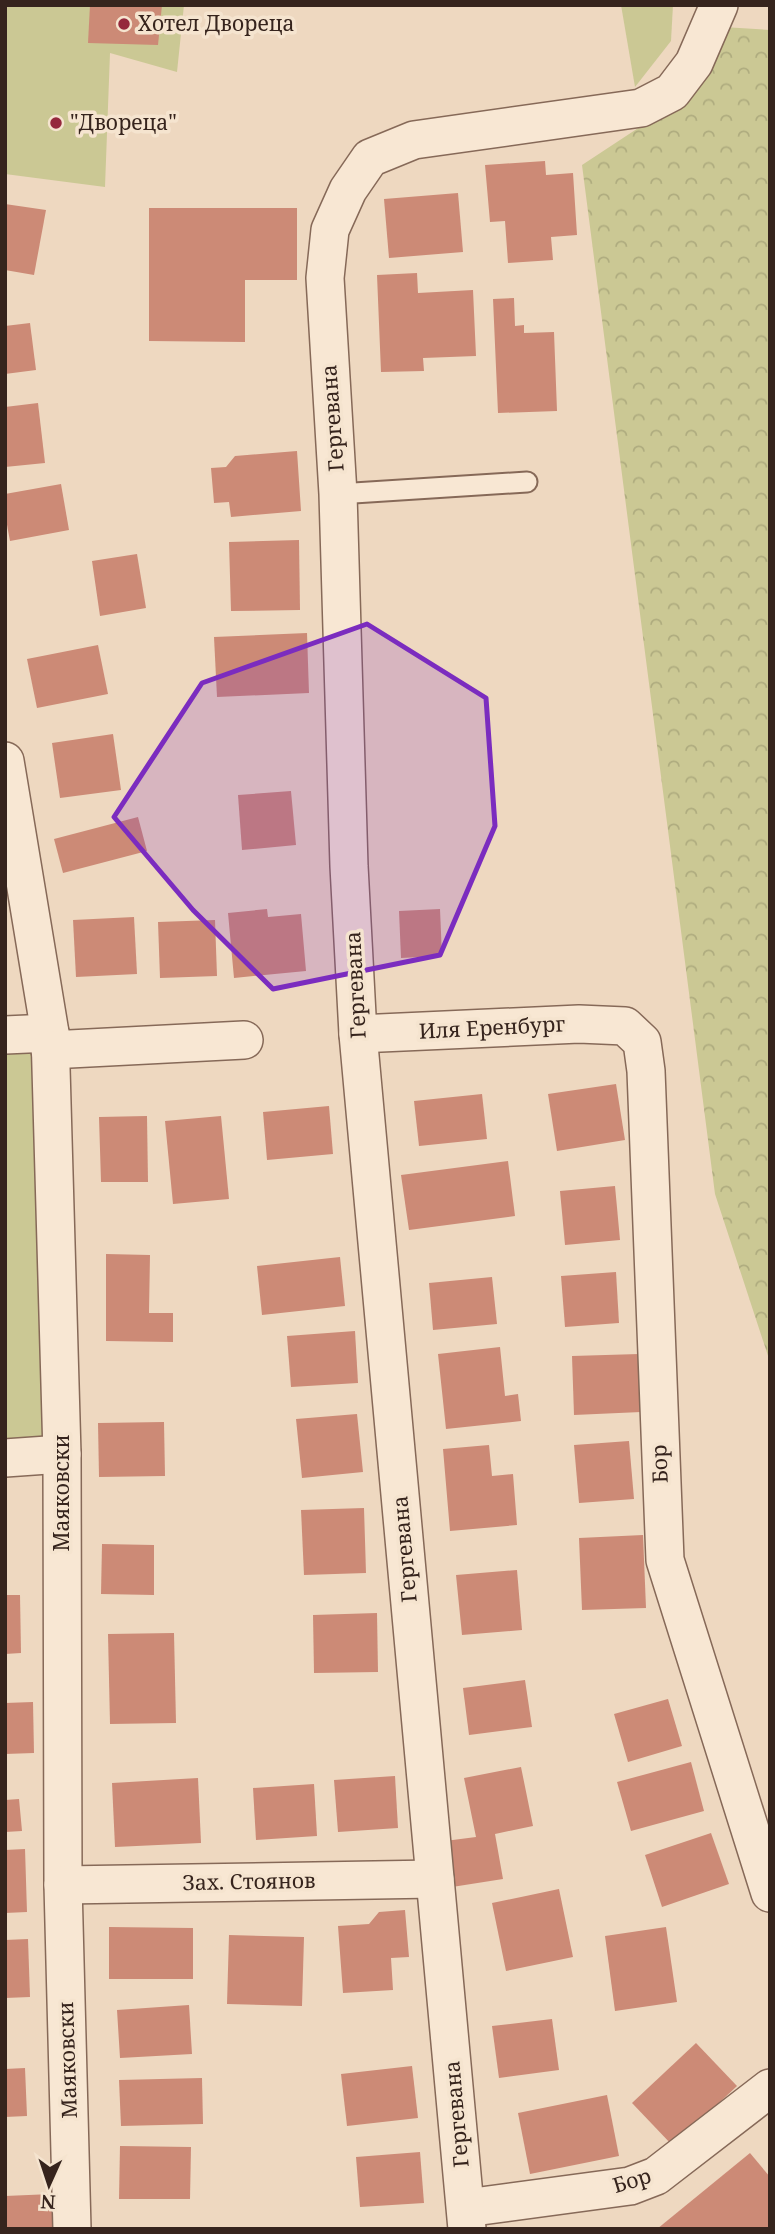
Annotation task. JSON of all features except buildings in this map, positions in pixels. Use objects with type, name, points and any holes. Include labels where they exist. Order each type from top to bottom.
[{"type":"street","name":"Гергевана","points":[[467,2219],[358,1034],[348,852],[338,494],[325,278],[330,230],[348,190],[370,158],[414,141],[641,107],[671,92],[694,63],[719,5]]},
{"type":"street","name":"Маяковски","points":[[5,761],[50,1041],[62,1454],[63,1885],[72,2229]]},
{"type":"street","name":"Иля Еренбург","points":[[358,1034],[579,1024],[625,1026]]},
{"type":"street","name":"Бор","points":[[625,1026],[642,1042],[646,1071],[665,1560],[770,1893]]},
{"type":"street","points":[[5,1035],[50,1041],[244,1040]]},
{"type":"street","points":[[5,1458],[62,1454]]},
{"type":"street","name":"Зах. Стоянов","points":[[63,1885],[435,1879]]},
{"type":"street","name":"Бор","points":[[467,2219],[630,2186],[656,2176],[770,2088]]},
{"type":"lane","points":[[338,494],[527,482]]},
{"type":"highlighted area","points":[[367,624],[486,698],[495,826],[440,955],[273,989],[193,910],[114,817],[202,683]]},
{"type":"green space","name":"\"Двореца\"","points":[[5,5],[184,5],[177,72],[110,53],[105,187],[5,174]]},
{"type":"green space","points":[[621,5],[673,5],[671,41],[635,87]]},
{"type":"green space","points":[[723,27],[770,30],[770,1362],[715,1194],[582,165],[699,88]]},
{"type":"green space","points":[[50,1033],[62,1454],[5,1458],[5,1036]]},
{"type":"place","name":"Хотел Двореца","points":[[124,24]]},
{"type":"place","name":"\"Двореца\"","points":[[56,123]]}]
